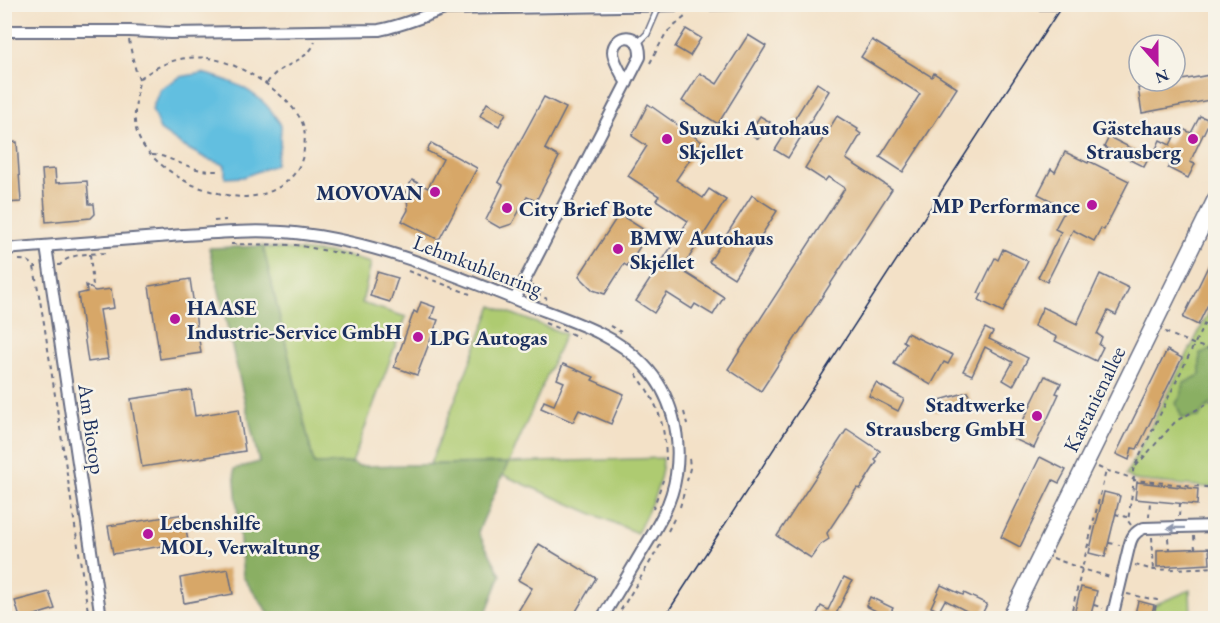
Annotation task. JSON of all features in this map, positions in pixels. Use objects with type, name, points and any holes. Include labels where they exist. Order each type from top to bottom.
[{"type":"street","points":[[4,30],[170,33],[380,30],[398,27],[419,17],[445,9],[741,4]]},
{"type":"street","points":[[1002,4],[1107,4]]},
{"type":"street","points":[[515,299],[627,83],[640,57],[638,43],[633,38],[627,37],[620,39],[613,53],[627,83]]},
{"type":"street","name":"Kastanienallee","points":[[1010,618],[1215,198]]},
{"type":"street","name":"Lehmkuhlenring","points":[[4,249],[207,233],[295,233],[347,242],[393,254],[515,299],[585,327],[620,344],[645,366],[668,403],[677,436],[678,463],[672,494],[660,522],[602,618]]},
{"type":"street","name":"Am Biotop","points":[[45,246],[101,618]]},
{"type":"street","points":[[1112,618],[1131,539],[1136,532],[1144,528],[1215,526]]},
{"type":"lane","points":[[638,43],[647,34],[659,6]]},
{"type":"path","points":[[650,62],[666,33],[692,11],[692,6]]},
{"type":"path","points":[[130,31],[129,41],[139,79],[135,126],[141,143],[152,155],[178,178],[213,193],[241,197],[258,196],[279,188],[293,177],[303,157],[305,134],[300,118],[267,83],[239,67],[212,58],[185,57],[152,69],[139,79]]},
{"type":"path","points":[[267,83],[275,74],[306,54],[314,45],[317,32]]},
{"type":"path","points":[[152,155],[161,155],[205,171],[221,171]]},
{"type":"path","points":[[226,244],[296,245],[367,259]]},
{"type":"path","points":[[34,267],[60,265],[64,260],[70,258],[109,253]]},
{"type":"path","points":[[90,254],[93,286]]},
{"type":"path","points":[[11,260],[26,260],[34,267],[89,618]]},
{"type":"path","points":[[407,271],[477,297]]},
{"type":"path","points":[[534,287],[538,294],[547,300]]},
{"type":"path","points":[[1136,532],[1128,521],[1134,480],[1132,470],[1215,300]]},
{"type":"path","points":[[544,323],[581,337]]},
{"type":"path","points":[[607,324],[625,334]]},
{"type":"path","points":[[1164,331],[1215,351]]},
{"type":"path","points":[[632,369],[657,407],[663,426],[666,464]]},
{"type":"path","points":[[1126,475],[1176,421],[1215,399]]},
{"type":"path","points":[[681,405],[688,432]]},
{"type":"path","points":[[668,531],[683,498],[690,468],[689,449]]},
{"type":"path","points":[[1097,467],[1126,475],[1134,480],[1215,488]]},
{"type":"path","points":[[1070,618],[1106,471]]},
{"type":"path","points":[[649,518],[658,498],[664,472]]},
{"type":"path","points":[[1149,501],[1154,570]]},
{"type":"path","points":[[1179,517],[1180,504]]},
{"type":"path","points":[[1115,514],[1128,517]]},
{"type":"path","points":[[616,618],[663,540]]},
{"type":"path","points":[[1052,558],[1122,580]]},
{"type":"path","points":[[1126,563],[1154,570],[1215,567]]},
{"type":"path","points":[[1118,592],[1157,600],[1152,618]]},
{"type":"path","points":[[588,618],[594,609]]},
{"type":"green space","points":[[263,246],[314,464],[352,463],[359,466],[508,463],[478,532],[501,575],[484,618],[272,618],[243,577],[234,469],[259,462],[209,248]]},
{"type":"green space","points":[[263,247],[339,254],[371,263],[362,303],[406,317],[352,463],[314,464]]},
{"type":"green space","points":[[1215,300],[1215,488],[1134,480],[1126,475]]},
{"type":"green space","points":[[492,306],[565,334],[509,463],[663,458],[657,488],[637,533],[503,475],[508,463],[430,464]]},
{"type":"green space","points":[[1215,349],[1215,402],[1204,409],[1199,417],[1182,418],[1176,403],[1181,396],[1184,383],[1200,375],[1200,353]]},
{"type":"green space","points":[[1190,590],[1191,618],[1151,618],[1154,605]]},
{"type":"water","points":[[202,73],[241,87],[266,104],[281,125],[280,145],[275,165],[243,177],[225,178],[225,165],[207,159],[160,130],[152,109],[160,89],[180,77]]},
{"type":"building","points":[[686,29],[701,38],[690,56],[675,47]]},
{"type":"building","points":[[748,35],[766,46],[718,124],[682,101],[700,73],[717,84]]},
{"type":"building","points":[[872,40],[932,77],[934,73],[957,88],[903,172],[880,157],[920,94],[861,57]]},
{"type":"building","points":[[1215,74],[1215,99],[1142,113],[1139,93],[1187,93],[1187,79]]},
{"type":"building","points":[[817,83],[829,91],[788,158],[775,150]]},
{"type":"building","points":[[544,97],[566,108],[545,149],[559,157],[536,201],[527,197],[512,224],[500,228],[486,220],[503,185],[498,182]]},
{"type":"building","points":[[487,103],[506,113],[499,126],[480,116]]},
{"type":"building","points":[[648,104],[702,142],[676,180],[703,198],[709,189],[726,200],[681,270],[724,297],[713,315],[695,304],[692,309],[667,293],[654,313],[636,301],[688,221],[656,200],[659,196],[628,176],[647,146],[632,136]]},
{"type":"building","points":[[760,116],[770,122],[758,139],[749,133]]},
{"type":"building","points":[[837,116],[858,129],[857,131],[861,134],[846,159],[892,189],[761,391],[728,369],[845,188],[828,177],[825,181],[805,168]]},
{"type":"building","points":[[1200,116],[1210,120],[1190,162],[1195,164],[1188,178],[1168,168],[1173,159],[1155,151],[1160,140],[1170,145],[1179,127],[1191,133]]},
{"type":"building","points":[[1109,137],[1149,157],[1144,167],[1104,147]]},
{"type":"building","points":[[17,142],[21,202],[4,203],[4,143]]},
{"type":"building","name":"MOVOVAN","points":[[431,143],[477,168],[440,238],[437,239],[402,221],[408,210],[407,197],[404,195],[412,180],[428,188],[443,159],[427,151]]},
{"type":"building","name":"MP Performance","points":[[1065,152],[1129,181],[1104,230],[1101,228],[1094,241],[1073,230],[1047,282],[1038,277],[1061,232],[1055,229],[1066,208],[1038,194],[1051,169],[1055,172]]},
{"type":"building","points":[[55,169],[56,183],[87,181],[89,204],[94,204],[95,214],[91,218],[46,222],[42,170]]},
{"type":"building","points":[[752,195],[777,211],[734,278],[709,262]]},
{"type":"building","name":"BMW Autohaus Skjellet","points":[[619,214],[649,233],[627,266],[624,264],[605,294],[593,290],[579,276]]},
{"type":"building","points":[[1003,249],[1028,261],[1003,312],[979,300],[982,294],[978,293],[995,258],[998,260]]},
{"type":"building","points":[[1215,252],[1215,290],[1198,325],[1183,318]]},
{"type":"building","points":[[377,272],[398,278],[390,302],[370,296]]},
{"type":"building","points":[[1100,274],[1129,288],[1116,315],[1108,311],[1097,334],[1102,337],[1099,345],[1103,347],[1096,361],[1055,341],[1057,337],[1034,326],[1043,307],[1077,324]]},
{"type":"building","name":"HAASE Industrie-Service GmbH","points":[[190,279],[201,353],[160,359],[149,286]]},
{"type":"building","points":[[86,285],[95,291],[111,289],[114,308],[100,310],[108,359],[88,362],[78,294],[87,292]]},
{"type":"building","name":"LPG Autogas","points":[[421,302],[435,307],[431,318],[438,320],[417,375],[394,367],[414,311],[417,313]]},
{"type":"building","points":[[985,328],[993,332],[989,339],[1028,358],[1013,386],[1003,380],[1013,362],[985,347],[972,375],[963,371]]},
{"type":"building","points":[[907,333],[953,355],[948,364],[944,362],[931,385],[894,364],[906,343],[903,341]]},
{"type":"building","points":[[1167,350],[1182,358],[1137,449],[1132,448],[1129,460],[1116,454]]},
{"type":"building","points":[[563,364],[594,377],[592,380],[624,394],[611,424],[579,410],[573,422],[541,408],[544,401],[554,405],[564,382],[557,379]]},
{"type":"building","name":"Stadtwerke Strausberg GmbH","points":[[1045,376],[1061,383],[1056,393],[1059,394],[1034,448],[1014,439]]},
{"type":"building","points":[[876,383],[904,399],[898,411],[869,396]]},
{"type":"building","points":[[191,390],[195,416],[239,409],[245,451],[142,467],[131,399]]},
{"type":"building","points":[[968,392],[971,402],[935,412],[933,402]]},
{"type":"building","points":[[847,429],[880,451],[875,460],[877,462],[827,533],[829,539],[820,545],[811,558],[777,536]]},
{"type":"building","points":[[1040,457],[1066,470],[1059,483],[1053,480],[1020,547],[1001,537]]},
{"type":"building","points":[[1137,482],[1198,489],[1197,505],[1135,499]]},
{"type":"building","points":[[1104,492],[1120,496],[1105,557],[1089,553]]},
{"type":"building","name":"Lebenshilfe MOL, Verwaltung","points":[[184,514],[188,542],[113,554],[108,526]]},
{"type":"building","points":[[539,544],[596,578],[572,618],[514,618],[532,588],[518,580]]},
{"type":"building","points":[[1209,548],[1210,564],[1157,567],[1157,550]]},
{"type":"building","points":[[228,569],[233,594],[184,603],[180,578]]},
{"type":"building","points":[[844,577],[852,581],[836,614],[844,618],[815,618],[821,606],[828,610]]},
{"type":"building","points":[[941,585],[987,604],[980,618],[945,600],[939,611],[931,607]]},
{"type":"building","points":[[1081,587],[1097,591],[1090,618],[1073,618]]},
{"type":"building","points":[[49,592],[55,609],[32,616],[33,618],[20,618],[15,601]]},
{"type":"building","points":[[870,597],[893,608],[888,617],[866,606]]},
{"type":"building","points":[[1138,601],[1154,605],[1151,618],[1134,618]]},
{"type":"tram line","points":[[664,618],[1063,4]]},
{"type":"place","name":"Suzuki Autohaus Skjellet","points":[[667,139]]},
{"type":"place","name":"Gästehaus Strausberg","points":[[1193,139]]},
{"type":"place","name":"MOVOVAN","points":[[435,192]]},
{"type":"place","name":"MP Performance","points":[[1092,205]]},
{"type":"place","name":"City Brief Bote","points":[[507,208]]},
{"type":"place","name":"BMW Autohaus Skjellet","points":[[618,249]]},
{"type":"place","name":"HAASE Industrie-Service GmbH","points":[[175,319]]},
{"type":"place","name":"LPG Autogas","points":[[418,337]]},
{"type":"place","name":"Stadtwerke Strausberg GmbH","points":[[1037,416]]},
{"type":"place","name":"Lebenshilfe MOL, Verwaltung","points":[[148,534]]}]
